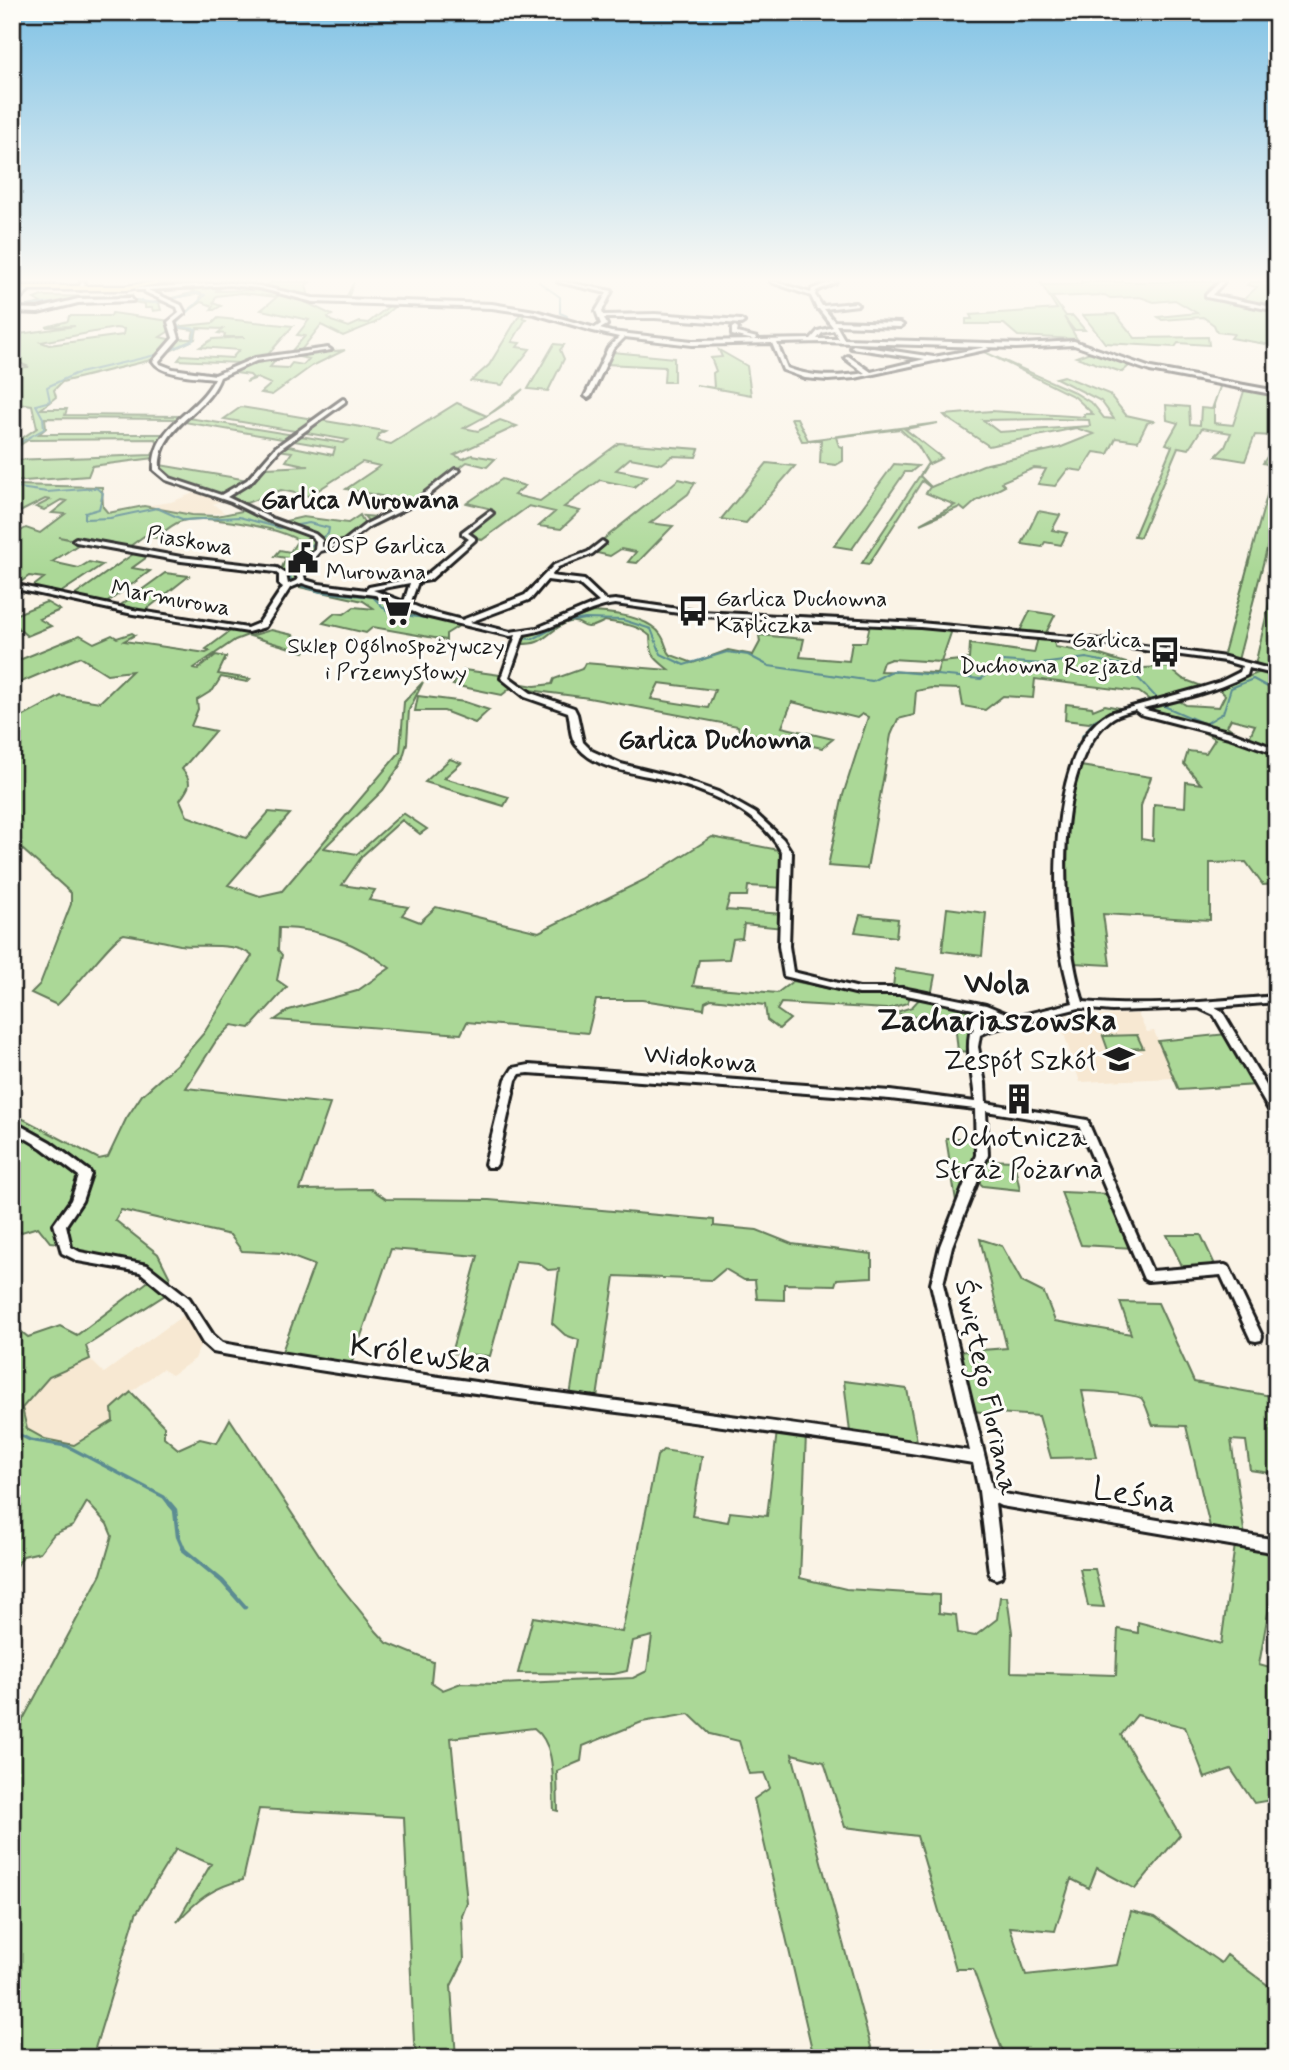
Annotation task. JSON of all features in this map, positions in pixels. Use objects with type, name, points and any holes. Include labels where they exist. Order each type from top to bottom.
[{"type":"street","points":[[216,379],[201,401],[163,442],[156,464],[159,473],[168,479],[222,497],[296,528],[318,539],[318,550],[345,543],[368,525],[419,500],[457,470]]},
{"type":"street","points":[[588,396],[596,379]]},
{"type":"street","points":[[1201,379],[1277,393]]},
{"type":"street","points":[[222,497],[250,481],[278,448],[344,401]]},
{"type":"street","points":[[356,591],[414,582],[436,573],[472,540],[464,533],[490,513]]},
{"type":"street","name":"Piaskowa","points":[[76,540],[202,562],[277,570],[282,574],[283,584],[294,584]]},
{"type":"street","points":[[463,625],[528,597],[559,564],[590,553],[602,543]]},
{"type":"street","name":"Marmurowa","points":[[12,586],[133,612],[248,630],[262,625],[294,584],[299,571],[318,550]]},
{"type":"street","points":[[547,578],[581,582],[604,603]]},
{"type":"street","points":[[404,605],[408,602],[414,582]]},
{"type":"street","points":[[294,584],[376,593],[463,625],[519,637],[604,603],[700,614],[920,625],[1085,640],[1210,657],[1277,673]]},
{"type":"street","points":[[519,637],[505,678],[528,695],[571,710],[578,743],[585,749],[620,766],[717,794],[746,808],[775,836],[786,851],[784,946],[788,974],[850,990],[902,991],[975,1005],[1012,1020]]},
{"type":"street","points":[[1079,1005],[1069,960],[1060,882],[1065,809],[1085,739],[1108,718],[1136,707],[1207,690],[1244,673],[1245,667]]},
{"type":"street","points":[[1136,707],[1143,712],[1231,735],[1277,752]]},
{"type":"street","points":[[997,1013],[980,1014],[978,1024],[1012,1020],[1079,1005],[1112,1008],[1277,999]]},
{"type":"street","name":"Świętego Floriana","points":[[975,1005],[978,1024],[973,1047],[980,1083],[982,1155],[946,1246],[937,1284],[976,1458],[986,1491],[996,1572]]},
{"type":"street","points":[[1200,1005],[1218,1013],[1277,1114]]},
{"type":"street","name":"Widokowa","points":[[491,1164],[511,1079],[517,1071],[529,1069],[890,1095],[979,1105],[1083,1123],[1148,1276],[1225,1270],[1256,1336]]},
{"type":"street","name":"Królewska","points":[[12,1125],[46,1145],[85,1174],[77,1199],[60,1224],[66,1250],[78,1256],[143,1268],[185,1303],[208,1339],[218,1348],[330,1368],[862,1438],[976,1458]]},
{"type":"street","name":"Leśna","points":[[986,1491],[1001,1500],[1277,1547]]},
{"type":"shaded area","points":[[199,491],[223,500],[213,504],[225,513],[192,515],[144,506],[171,502]]},
{"type":"shaded area","name":"Zespół Szkół","points":[[1138,1014],[1147,1032],[1154,1031],[1174,1078],[1080,1082],[1058,1016]]},
{"type":"shaded area","points":[[185,1314],[202,1341],[195,1359],[172,1375],[162,1369],[131,1392],[112,1408],[113,1421],[73,1445],[45,1439],[27,1429],[22,1408],[50,1377],[90,1359],[104,1373]]},
{"type":"green space","points":[[12,379],[76,379],[62,382],[54,390],[56,397],[41,409],[67,409],[65,415],[182,416],[200,400],[159,445],[154,458],[92,466],[88,476],[12,482],[12,460],[152,455],[158,443],[156,439],[28,440],[12,450],[12,445],[37,428],[32,405],[25,404],[12,410],[12,405],[19,401],[12,398],[22,396],[12,395]],"holes":[[[45,418],[178,419],[165,434],[39,434],[46,428]]]},
{"type":"green space","points":[[258,379],[295,379],[272,395],[261,393],[271,384]]},
{"type":"green space","points":[[474,379],[507,379],[502,385],[471,381]]},
{"type":"green space","points":[[534,379],[554,379],[548,391],[528,389]]},
{"type":"green space","points":[[664,379],[674,379],[674,382],[664,382]]},
{"type":"green space","points":[[713,379],[749,379],[751,395],[696,385],[714,388]]},
{"type":"green space","points":[[1038,379],[1044,379],[1072,391],[1093,404],[1104,418],[1114,419],[1101,401],[1057,379],[1070,379],[1109,394],[1126,415],[1153,421],[1147,423],[1138,441],[1116,438],[1108,454],[1094,452],[1082,471],[1068,469],[1055,486],[1038,484],[1046,469],[1034,468],[1001,482],[1005,486],[976,501],[965,511],[960,507],[920,524],[955,505],[926,493],[930,487],[922,481],[869,564],[862,563],[928,463],[918,446],[900,429],[836,437],[839,446],[843,447],[843,461],[836,465],[820,463],[821,440],[802,441],[791,418],[797,418],[808,440],[938,423],[905,429],[942,458],[927,465],[920,476],[931,487],[983,465],[1059,448],[1094,434],[1076,428],[989,446],[944,415],[991,411],[1085,417],[1084,414],[1093,414],[1075,397]],"holes":[[[983,420],[1089,420],[1090,426],[999,432]]]},
{"type":"green space","points":[[1221,384],[1214,404],[1214,423],[1233,425],[1245,388],[1277,393],[1277,510],[1238,660],[1223,657],[1275,466],[1263,463],[1272,449],[1273,436],[1255,435],[1245,461],[1216,456],[1225,447],[1231,433],[1202,428],[1189,449],[1178,447],[1140,537],[1134,536],[1172,446],[1166,444],[1178,423],[1167,420],[1166,405],[1189,407],[1190,424],[1200,425],[1201,408],[1212,409]]},
{"type":"green space","points":[[523,389],[510,401],[490,414]]},
{"type":"green space","points":[[457,403],[487,416],[464,428],[478,431],[500,420],[517,426],[454,455],[463,459],[472,455],[495,459],[487,467],[467,462],[415,502],[369,522],[364,516],[378,517],[401,500],[346,489],[380,466],[362,462],[309,496],[281,490],[244,504],[225,496],[266,468],[309,466],[286,461],[292,452],[278,450],[284,445],[333,455],[335,448],[184,422],[189,418],[343,443],[348,440],[224,419],[241,407],[385,431],[379,434],[377,441],[391,444]]},
{"type":"green space","points":[[619,443],[699,449],[696,457],[672,456],[662,464],[630,458],[616,470],[647,476],[634,487],[600,480],[564,507],[580,511],[561,529],[539,526],[555,512],[529,506],[482,540],[466,533],[493,512],[492,509],[467,503],[502,479],[525,486],[514,495],[540,501]]},
{"type":"green space","points":[[767,463],[795,466],[746,523],[721,519]]},
{"type":"green space","points":[[894,464],[918,466],[911,472],[905,472],[852,549],[834,546]]},
{"type":"green space","points":[[160,465],[248,480],[223,496],[167,476],[161,472]]},
{"type":"green space","points":[[679,479],[695,483],[688,494],[650,523],[673,526],[637,563],[628,562],[636,552],[621,549],[610,556],[593,552],[600,542]]},
{"type":"green space","points":[[12,485],[102,487],[103,507],[108,513],[144,506],[192,515],[217,516],[247,510],[277,523],[303,517],[348,523],[360,515],[365,525],[337,544],[306,550],[297,562],[297,581],[290,584],[281,570],[286,558],[275,556],[280,550],[290,552],[298,540],[257,526],[221,520],[190,520],[176,523],[156,538],[144,536],[126,549],[59,537],[82,542],[52,562],[79,568],[89,562],[102,565],[57,595],[31,588],[44,578],[29,576],[18,584],[12,583],[12,536],[26,528],[40,533],[65,514],[52,513],[67,501],[61,500],[44,510],[36,507],[50,500],[45,499],[12,516]]},
{"type":"green space","points":[[1038,511],[1060,515],[1052,530],[1067,533],[1061,545],[1045,542],[1042,547],[1022,544]]},
{"type":"green space","points":[[136,552],[150,555],[132,568],[150,571],[105,604],[71,598]]},
{"type":"green space","points":[[1277,569],[1277,672],[1255,665]]},
{"type":"green space","points":[[165,573],[189,576],[142,613],[118,607]]},
{"type":"green space","points":[[298,584],[366,593],[398,604],[389,608],[394,612],[462,624],[446,634],[446,640],[373,627],[366,633],[323,623],[335,613],[344,614],[354,607],[375,609],[363,601],[294,586]]},
{"type":"green space","points":[[46,602],[60,610],[39,619],[51,626],[27,636],[12,623],[12,616]]},
{"type":"green space","points":[[1030,611],[1055,615],[1045,635],[1019,633]]},
{"type":"green space","points":[[593,612],[630,617],[648,624],[661,635],[671,655],[693,663],[728,650],[753,655],[760,642],[759,635],[804,639],[800,657],[849,661],[852,642],[866,642],[870,625],[952,630],[941,662],[969,659],[970,644],[1034,653],[1038,638],[1054,639],[1055,647],[1097,654],[1142,668],[1168,667],[1183,679],[1207,688],[1151,701],[1139,692],[1035,679],[1033,698],[1003,696],[985,710],[963,706],[960,689],[931,688],[916,691],[914,715],[898,719],[891,735],[867,869],[828,866],[843,795],[868,717],[862,714],[857,718],[792,702],[782,727],[833,739],[822,748],[739,731],[738,726],[589,698],[522,689],[510,682],[535,686],[552,684],[554,679],[582,669],[585,663],[669,670],[654,656],[650,636],[629,625],[605,621],[587,627],[570,622],[535,643],[520,644],[522,637]],"holes":[[[891,659],[940,662],[940,663],[937,673],[880,671],[883,662]],[[659,683],[715,690],[708,708],[651,699]]]},
{"type":"green space","points":[[262,627],[264,629],[235,640],[194,668],[198,669],[216,655],[226,657],[218,674],[250,679],[247,682],[221,677],[213,690],[197,700],[198,709],[191,726],[215,731],[182,769],[189,781],[180,800],[187,816],[246,838],[269,812],[290,814],[228,885],[260,896],[282,891],[400,752],[404,702],[423,682],[409,710],[407,743],[401,764],[383,790],[324,848],[357,854],[403,813],[427,829],[420,834],[402,820],[363,855],[342,885],[375,890],[369,900],[408,907],[402,915],[420,922],[436,907],[539,932],[644,880],[712,837],[784,851],[784,888],[748,886],[747,896],[730,896],[726,910],[784,914],[783,928],[744,924],[742,938],[733,939],[729,959],[699,960],[693,986],[777,993],[793,981],[855,994],[911,995],[907,1003],[887,1009],[781,1003],[777,1010],[790,1019],[779,1029],[767,1020],[765,1005],[711,999],[705,1002],[704,1009],[642,1000],[596,1000],[588,1033],[467,1022],[461,1034],[275,1020],[289,1010],[357,991],[390,968],[338,939],[294,928],[279,928],[278,950],[282,955],[277,980],[287,987],[250,1028],[232,1025],[216,1041],[186,1088],[330,1104],[300,1190],[371,1189],[386,1199],[489,1200],[714,1220],[714,1226],[757,1230],[792,1244],[872,1254],[872,1277],[837,1279],[835,1285],[784,1284],[784,1300],[757,1299],[755,1280],[744,1280],[725,1269],[712,1280],[615,1276],[597,1398],[570,1396],[579,1340],[565,1335],[552,1323],[559,1269],[548,1270],[538,1263],[516,1261],[490,1356],[451,1353],[478,1256],[391,1249],[350,1368],[280,1357],[314,1265],[282,1253],[242,1251],[230,1235],[121,1210],[115,1220],[158,1254],[170,1278],[166,1281],[145,1265],[81,1254],[70,1247],[65,1222],[76,1210],[90,1173],[64,1150],[12,1123],[12,1113],[99,1159],[108,1157],[126,1119],[142,1095],[178,1063],[204,1033],[252,956],[237,948],[180,945],[124,934],[57,1005],[31,993],[40,984],[71,904],[71,893],[12,840],[16,726],[22,717],[61,696],[100,702],[132,671],[107,674],[80,657],[12,686],[12,663],[80,635],[94,643],[112,635],[117,638],[132,633],[135,635],[124,641],[206,653],[210,651],[206,649],[233,629],[245,631]]},
{"type":"green space","points":[[271,630],[293,635],[306,649],[304,652],[250,636]]},
{"type":"green space","points":[[464,670],[500,675],[512,687],[502,695],[453,685]]},
{"type":"green space","points":[[1263,671],[1277,675],[1277,680],[1272,679],[1271,682],[1277,686],[1277,751],[1248,740],[1255,725],[1231,719],[1227,726],[1231,729],[1226,731],[1141,708],[1176,699],[1186,705],[1219,707],[1225,695],[1219,689],[1221,687]]},
{"type":"green space","points":[[418,696],[465,702],[489,710],[475,723],[444,711],[415,711]]},
{"type":"green space","points":[[1066,704],[1092,707],[1093,710],[1105,705],[1119,708],[1089,723],[1065,720]]},
{"type":"green space","points":[[1194,727],[1277,753],[1277,884],[1263,885],[1246,862],[1210,863],[1210,920],[1103,914],[1110,965],[1074,963],[1066,864],[1069,818],[1080,766],[1151,777],[1141,806],[1141,839],[1153,841],[1154,804],[1185,807],[1186,782],[1201,784],[1184,764],[1188,751],[1206,753],[1215,739]]},
{"type":"green space","points":[[450,759],[461,763],[444,778],[509,797],[504,806],[425,782]]},
{"type":"green space","points":[[947,908],[986,913],[982,956],[942,951]]},
{"type":"green space","points":[[860,915],[898,919],[896,937],[855,932]]},
{"type":"green space","points":[[895,969],[935,975],[931,996],[893,987]]},
{"type":"green space","points":[[921,997],[972,1008],[971,1052],[958,1051],[955,1023],[894,1013],[912,1007]]},
{"type":"green space","points":[[1227,1034],[1256,1085],[1179,1090],[1158,1041]]},
{"type":"green space","points":[[1137,1035],[1143,1048],[1108,1050],[1103,1036]]},
{"type":"green space","points":[[12,1129],[82,1174],[60,1243],[50,1242],[38,1227],[12,1235]]},
{"type":"green space","points":[[946,1138],[978,1138],[977,1155],[961,1201],[956,1201]]},
{"type":"green space","points":[[986,1160],[1014,1161],[1020,1190],[983,1186],[977,1181]]},
{"type":"green space","points":[[1061,1192],[1110,1194],[1133,1248],[1081,1245]]},
{"type":"green space","points":[[1167,1235],[1201,1235],[1216,1267],[1184,1270]]},
{"type":"green space","points":[[980,1239],[1002,1246],[1022,1282],[1044,1293],[1055,1321],[1131,1334],[1120,1302],[1158,1303],[1194,1382],[1277,1397],[1277,1474],[1250,1470],[1246,1441],[1231,1440],[1245,1537],[1211,1531],[1186,1426],[1153,1425],[1144,1402],[1139,1397],[1082,1391],[1096,1457],[1051,1458],[1039,1416],[969,1411],[956,1352],[1007,1348]]},
{"type":"green space","points":[[150,1280],[165,1295],[86,1346],[90,1359],[49,1377],[22,1408],[27,1429],[45,1439],[74,1445],[113,1421],[112,1409],[131,1392],[164,1426],[164,1437],[178,1449],[200,1439],[217,1443],[230,1419],[337,1582],[387,1643],[433,1662],[431,1682],[443,1690],[461,1683],[633,1678],[647,1671],[652,1636],[633,1641],[627,1671],[614,1674],[518,1673],[533,1617],[622,1632],[657,1456],[663,1450],[702,1456],[692,1516],[728,1522],[730,1512],[767,1516],[777,1431],[806,1435],[800,1578],[846,1589],[939,1595],[939,1613],[956,1615],[958,1633],[975,1636],[997,1619],[1000,1597],[1007,1597],[1012,1632],[1011,1672],[1116,1675],[1118,1629],[1138,1633],[1138,1622],[1221,1644],[1235,1545],[1277,1551],[1277,1595],[1276,1600],[1270,1601],[1259,1665],[1277,1670],[1277,1799],[1254,1803],[1231,1769],[1205,1778],[1185,1727],[1137,1715],[1121,1735],[1180,1835],[1135,1889],[1097,1868],[1089,1888],[1071,1879],[1055,1931],[1010,1927],[1026,1975],[1117,1965],[1131,1911],[1155,1917],[1221,1963],[1227,1955],[1277,1992],[1277,2058],[1009,2058],[1001,2047],[973,1969],[956,1969],[917,1836],[845,1827],[824,1762],[792,1754],[874,2058],[814,2058],[754,1799],[770,1788],[764,1773],[749,1774],[739,1741],[710,1734],[689,1714],[642,1722],[583,1746],[581,1761],[557,1771],[558,1811],[554,1810],[550,1754],[547,1744],[534,1728],[451,1738],[467,1903],[462,1916],[464,1960],[451,1986],[456,2058],[418,2058],[414,2043],[404,1817],[259,1809],[243,1880],[223,1886],[207,1895],[177,1922],[211,1864],[176,1849],[136,1914],[92,2058],[12,2058],[12,1984],[20,1952],[12,1952],[12,1740],[101,1574],[112,1536],[107,1524],[87,1502],[73,1526],[54,1534],[40,1552],[23,1556],[12,1574],[12,1324],[28,1337],[60,1326],[77,1335]]},
{"type":"green space","points":[[844,1381],[907,1389],[917,1441],[850,1432]]},
{"type":"green space","points":[[1080,1569],[1095,1569],[1104,1607],[1088,1606]]},
{"type":"waterway","points":[[12,447],[44,429],[43,418],[36,405],[50,401],[47,387],[65,379]]},
{"type":"waterway","points":[[12,487],[47,492],[96,488],[103,493],[99,509],[85,513],[85,519],[110,518],[157,508],[184,520],[239,517],[280,528],[309,523],[329,528],[328,534],[303,551],[290,578],[295,584],[320,592],[373,597],[389,613],[440,620],[514,638],[533,639],[565,622],[585,619],[623,620],[651,629],[661,654],[684,665],[727,652],[748,655],[769,666],[872,681],[892,671],[981,679],[1003,661],[1041,664],[1086,658],[1127,666],[1164,706],[1205,724],[1223,713],[1231,688],[1253,679],[1277,692]]},
{"type":"waterway","points":[[1127,707],[1156,698]]},
{"type":"waterway","points":[[1088,728],[1095,720],[1118,709]]},
{"type":"waterway","points":[[1082,736],[1085,732]]},
{"type":"waterway","points":[[1076,749],[1078,744]]},
{"type":"waterway","points":[[1065,783],[1075,753]]},
{"type":"waterway","points":[[12,1431],[30,1440],[67,1446],[164,1497],[171,1506]]},
{"type":"waterway","points":[[170,1504],[175,1510],[178,1536],[184,1550],[222,1581],[245,1607]]},
{"type":"place","name":"OSP Garlica Murowana","points":[[303,558]]},
{"type":"place","name":"Sklep Ogólnospożywczy i Przemysłowy","points":[[396,611]]},
{"type":"place","name":"Garlica Duchowna Kapliczka","points":[[693,611]]},
{"type":"place","name":"Garlica Duchowna Rozjazd","points":[[1165,652]]},
{"type":"place","name":"Zespół Szkół","points":[[1119,1059]]},
{"type":"place","name":"Ochotnicza Straż Pożarna","points":[[1019,1099]]},
{"type":"district","name":"Garlica Murowana","points":[[360,499]]},
{"type":"district","name":"Garlica Duchowna","points":[[715,739]]},
{"type":"district","name":"Wola Zachariaszowska","points":[[997,1000]]}]
